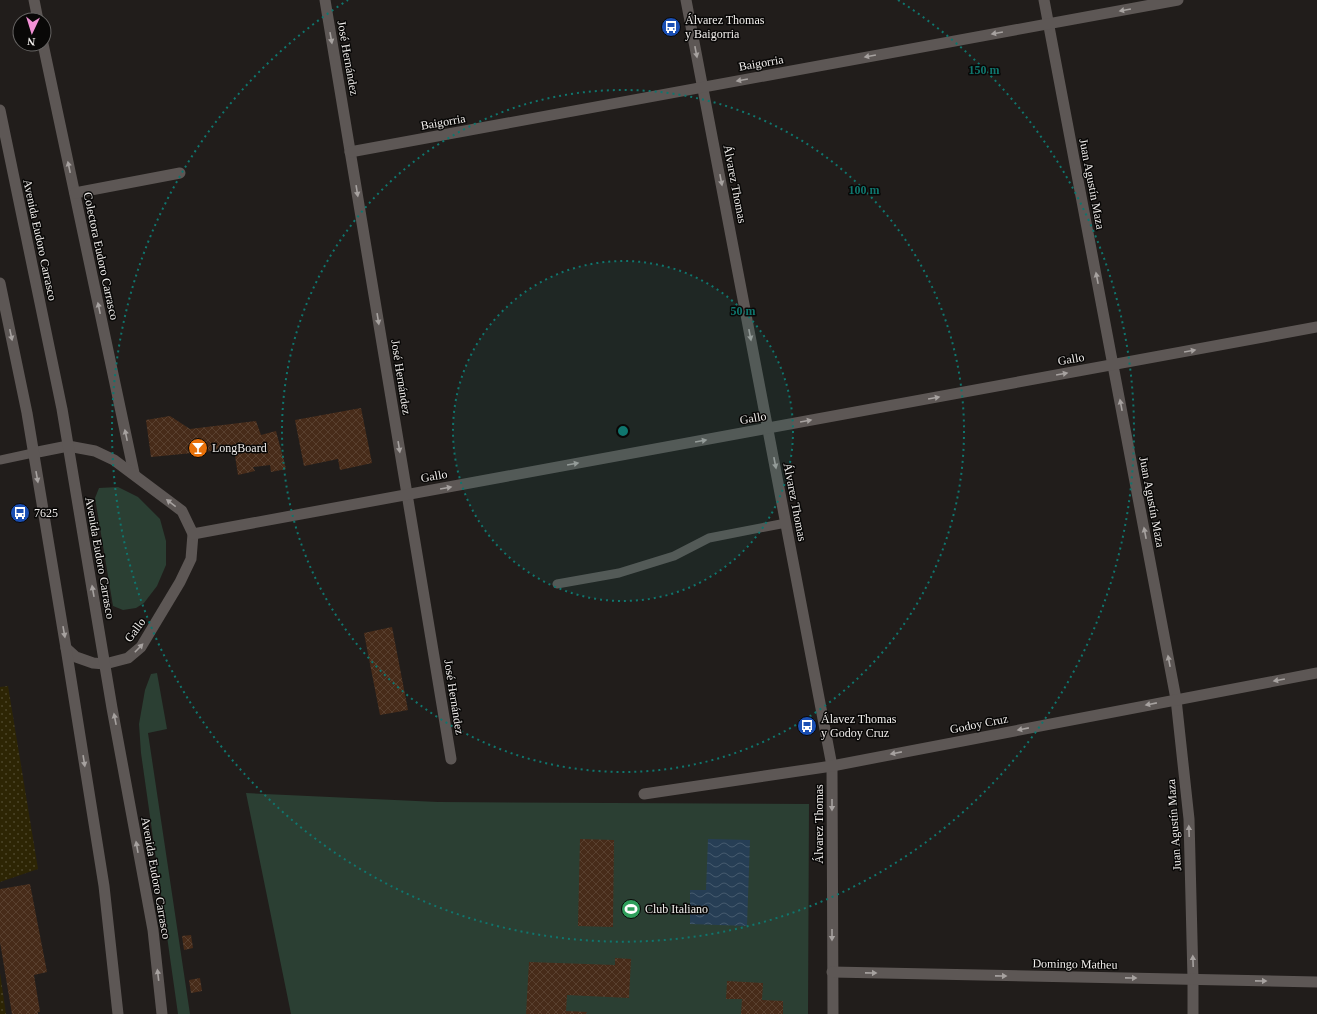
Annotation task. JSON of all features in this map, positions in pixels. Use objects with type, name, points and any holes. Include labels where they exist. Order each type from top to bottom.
[{"type":"street","points":[[34,0],[36,12]]},
{"type":"street","name":"José Hernández","points":[[325,0],[451,759]]},
{"type":"street","name":"Álvarez Thomas","points":[[686,0],[832,766],[833,1014]]},
{"type":"street","name":"Juan Agustín Maza","points":[[1044,0],[1176,699],[1188,819],[1193,979],[1192,1014]]},
{"type":"street","name":"Baigorria","points":[[350,152],[1178,0]]},
{"type":"street","name":"Colectora Eudoro Carrasco","points":[[46,52],[134,473]]},
{"type":"street","name":"Avenida Eudoro Carrasco","points":[[0,110],[59,394],[105,664],[153,930],[162,1014]]},
{"type":"street","points":[[75,194],[180,173]]},
{"type":"street","points":[[0,283],[25,405],[66,648],[104,886],[118,1014]]},
{"type":"street","name":"Gallo","points":[[66,648],[76,657],[93,663],[105,664],[128,658],[141,647],[180,582],[191,559],[193,534],[1317,327]]},
{"type":"street","points":[[33,453],[68,446],[95,451],[114,460],[134,473],[182,511],[193,534]]},
{"type":"street","name":"Godoy Cruz","points":[[644,794],[832,766],[1317,673]]},
{"type":"street","name":"Domingo Matheu","points":[[832,972],[1317,982]]},
{"type":"lane","points":[[0,460],[33,453]]},
{"type":"lane","points":[[557,584],[626,571],[674,556],[709,538],[786,523]]},
{"type":"green space","points":[[118,487],[138,497],[160,519],[166,541],[166,565],[157,586],[144,603],[136,608],[123,610],[113,606],[95,498],[99,488]]},
{"type":"green space","points":[[157,673],[167,729],[148,733],[190,1014],[178,1014],[141,753],[139,724],[145,690],[151,674]]},
{"type":"green space","name":"Club Italiano","points":[[246,793],[438,802],[809,804],[808,1014],[291,1014]]},
{"type":"sand","points":[[8,686],[38,869],[0,882],[0,687]]},
{"type":"sand","points":[[0,973],[6,1014],[0,1014]]},
{"type":"water","points":[[708,839],[750,840],[747,926],[690,924],[690,890],[706,890]]},
{"type":"building","points":[[361,408],[372,463],[340,470],[338,459],[304,466],[295,420]]},
{"type":"building","points":[[170,416],[190,429],[256,421],[261,435],[276,431],[286,469],[271,472],[270,465],[253,467],[255,471],[238,475],[234,449],[151,457],[146,420]]},
{"type":"building","points":[[392,627],[408,710],[380,715],[364,633]]},
{"type":"building","points":[[580,839],[614,840],[613,927],[578,926]]},
{"type":"building","points":[[30,884],[47,972],[34,975],[40,1012],[38,1012],[38,1014],[12,1014],[0,942],[0,889]]},
{"type":"building","points":[[191,935],[193,948],[184,950],[182,936]]},
{"type":"building","points":[[615,958],[631,959],[629,998],[567,995],[566,1011],[587,1012],[586,1014],[526,1014],[529,962],[615,965]]},
{"type":"building","points":[[200,978],[202,991],[191,993],[189,980]]},
{"type":"building","points":[[727,981],[763,983],[762,1000],[783,1001],[783,1014],[741,1014],[742,999],[726,999]]},
{"type":"place","name":"Álvarez Thomas y Baigorria","points":[[671,27]]},
{"type":"place","name":"LongBoard","points":[[198,448]]},
{"type":"place","name":"7625","points":[[20,513]]},
{"type":"place","name":"Álavez Thomas y Godoy Cruz","points":[[807,726]]},
{"type":"place","name":"Club Italiano","points":[[631,909]]}]
